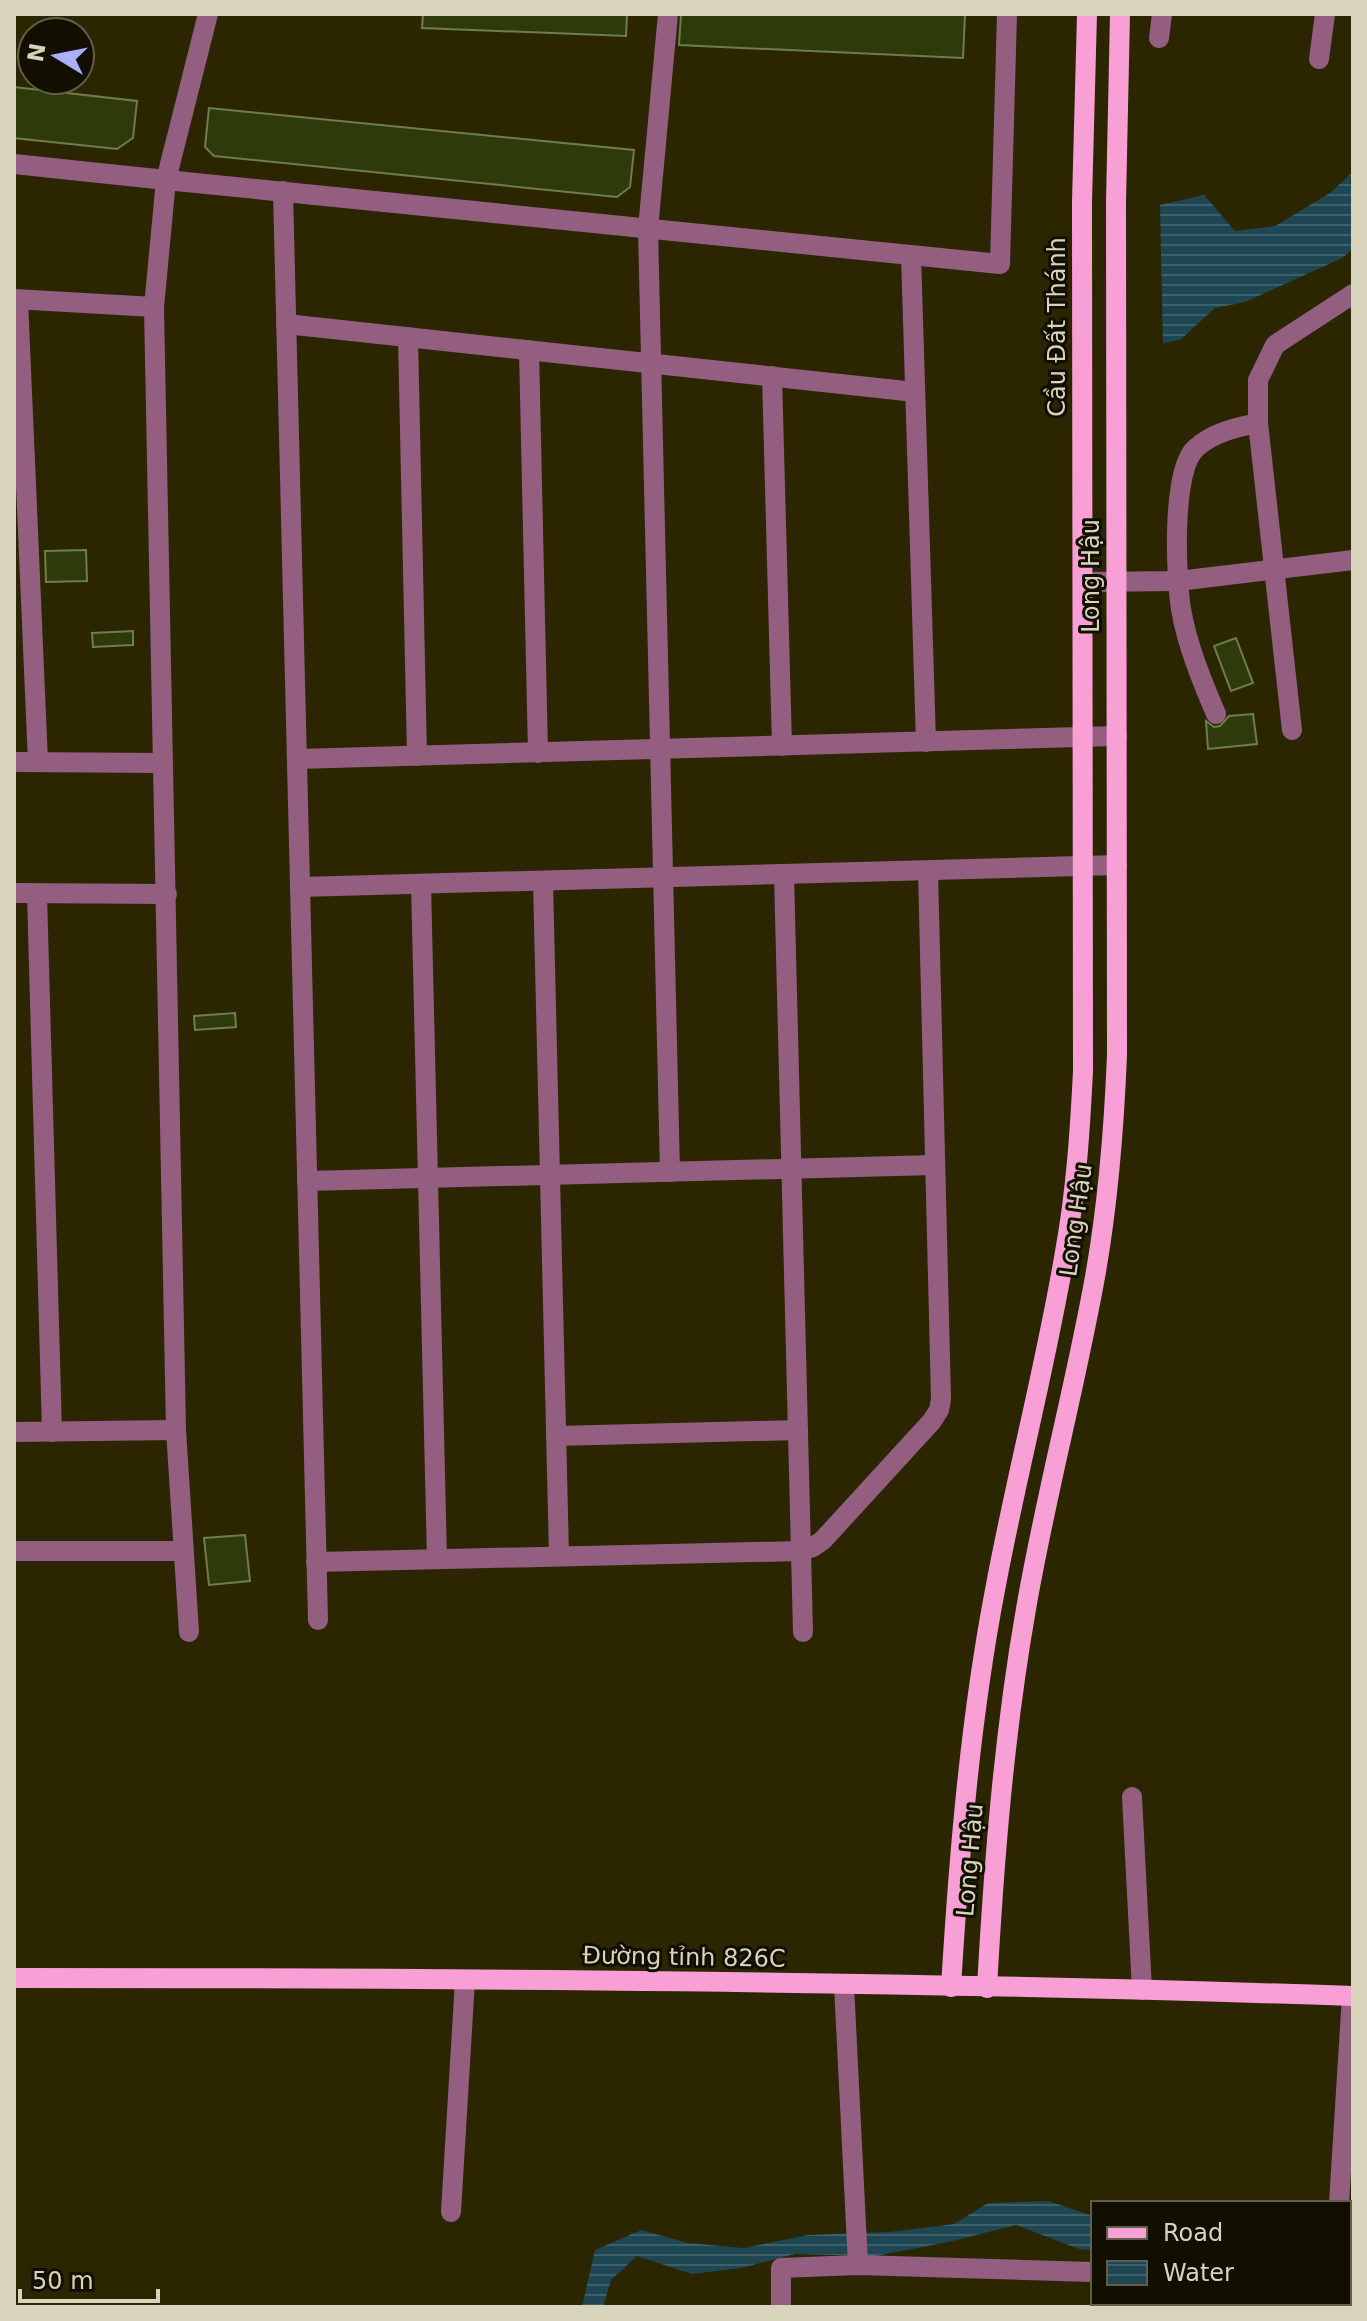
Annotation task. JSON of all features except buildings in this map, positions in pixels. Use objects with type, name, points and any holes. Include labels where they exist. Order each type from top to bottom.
[{"type":"main road","name":"Cầu Đất Thánh","points":[[1083,451],[1082,202],[1087,14]]},
{"type":"main road","name":"Long Hậu","points":[[987,1988],[997,1831],[1016,1669],[1026,1607],[1095,1278],[1115,1111],[1116,202],[1120,14]]},
{"type":"main road","name":"Long Hậu","points":[[951,1987],[956,1903],[979,1687],[995,1588],[1066,1250],[1073,1191],[1083,1071],[1083,451]]},
{"type":"main road","name":"Đường tỉnh 826C","points":[[14,1978],[844,1985],[1353,1996]]},
{"type":"street","points":[[189,1632],[176,1430],[154,307],[166,180],[208,14]]},
{"type":"street","points":[[668,14],[648,229],[670,1172]]},
{"type":"street","points":[[14,164],[1000,264],[1007,14]]},
{"type":"street","points":[[1159,38],[1162,14]]},
{"type":"street","points":[[1319,59],[1325,14]]},
{"type":"street","points":[[283,191],[318,1620]]},
{"type":"street","points":[[911,255],[926,742]]},
{"type":"street","points":[[1292,730],[1258,423],[1258,380],[1275,345],[1353,294]]},
{"type":"street","points":[[38,762],[16,299],[154,307]]},
{"type":"street","points":[[286,324],[915,392]]},
{"type":"street","points":[[408,337],[417,756]]},
{"type":"street","points":[[529,350],[538,753]]},
{"type":"street","points":[[772,376],[782,746]]},
{"type":"street","points":[[1216,714],[1209,673],[1181,611],[1177,529],[1182,472],[1194,449],[1221,433],[1258,423]]},
{"type":"street","points":[[1083,582],[1178,581],[1353,560]]},
{"type":"street","points":[[297,759],[1117,736]]},
{"type":"street","points":[[14,762],[161,763]]},
{"type":"street","points":[[300,887],[1117,865]]},
{"type":"street","points":[[316,1562],[801,1551],[823,1540],[932,1421],[941,1399],[928,871]]},
{"type":"street","points":[[784,874],[803,1632]]},
{"type":"street","points":[[543,881],[559,1556]]},
{"type":"street","points":[[421,884],[437,1559]]},
{"type":"street","points":[[14,893],[167,894]]},
{"type":"street","points":[[37,894],[52,1432]]},
{"type":"street","points":[[307,1181],[935,1165]]},
{"type":"street","points":[[14,1432],[176,1430]]},
{"type":"street","points":[[556,1436],[798,1430]]},
{"type":"street","points":[[14,1551],[183,1551]]},
{"type":"street","points":[[1132,1797],[1142,1990]]},
{"type":"street","points":[[451,2212],[465,1980]]},
{"type":"street","points":[[844,1985],[857,2260]]},
{"type":"street","points":[[1339,2201],[1353,1996]]},
{"type":"street","points":[[781,2307],[781,2268],[857,2260],[1091,2272]]},
{"type":"water","points":[[1353,172],[1353,249],[1342,258],[1245,302],[1215,308],[1180,340],[1163,343],[1160,205],[1204,195],[1235,231],[1275,226],[1330,193]]},
{"type":"water","points":[[1048,2201],[1091,2215],[1091,2250],[1079,2249],[1016,2225],[876,2256],[795,2254],[741,2268],[692,2274],[637,2256],[611,2280],[603,2307],[582,2307],[595,2250],[641,2230],[688,2243],[744,2248],[808,2235],[890,2232],[954,2224],[988,2203]]}]
